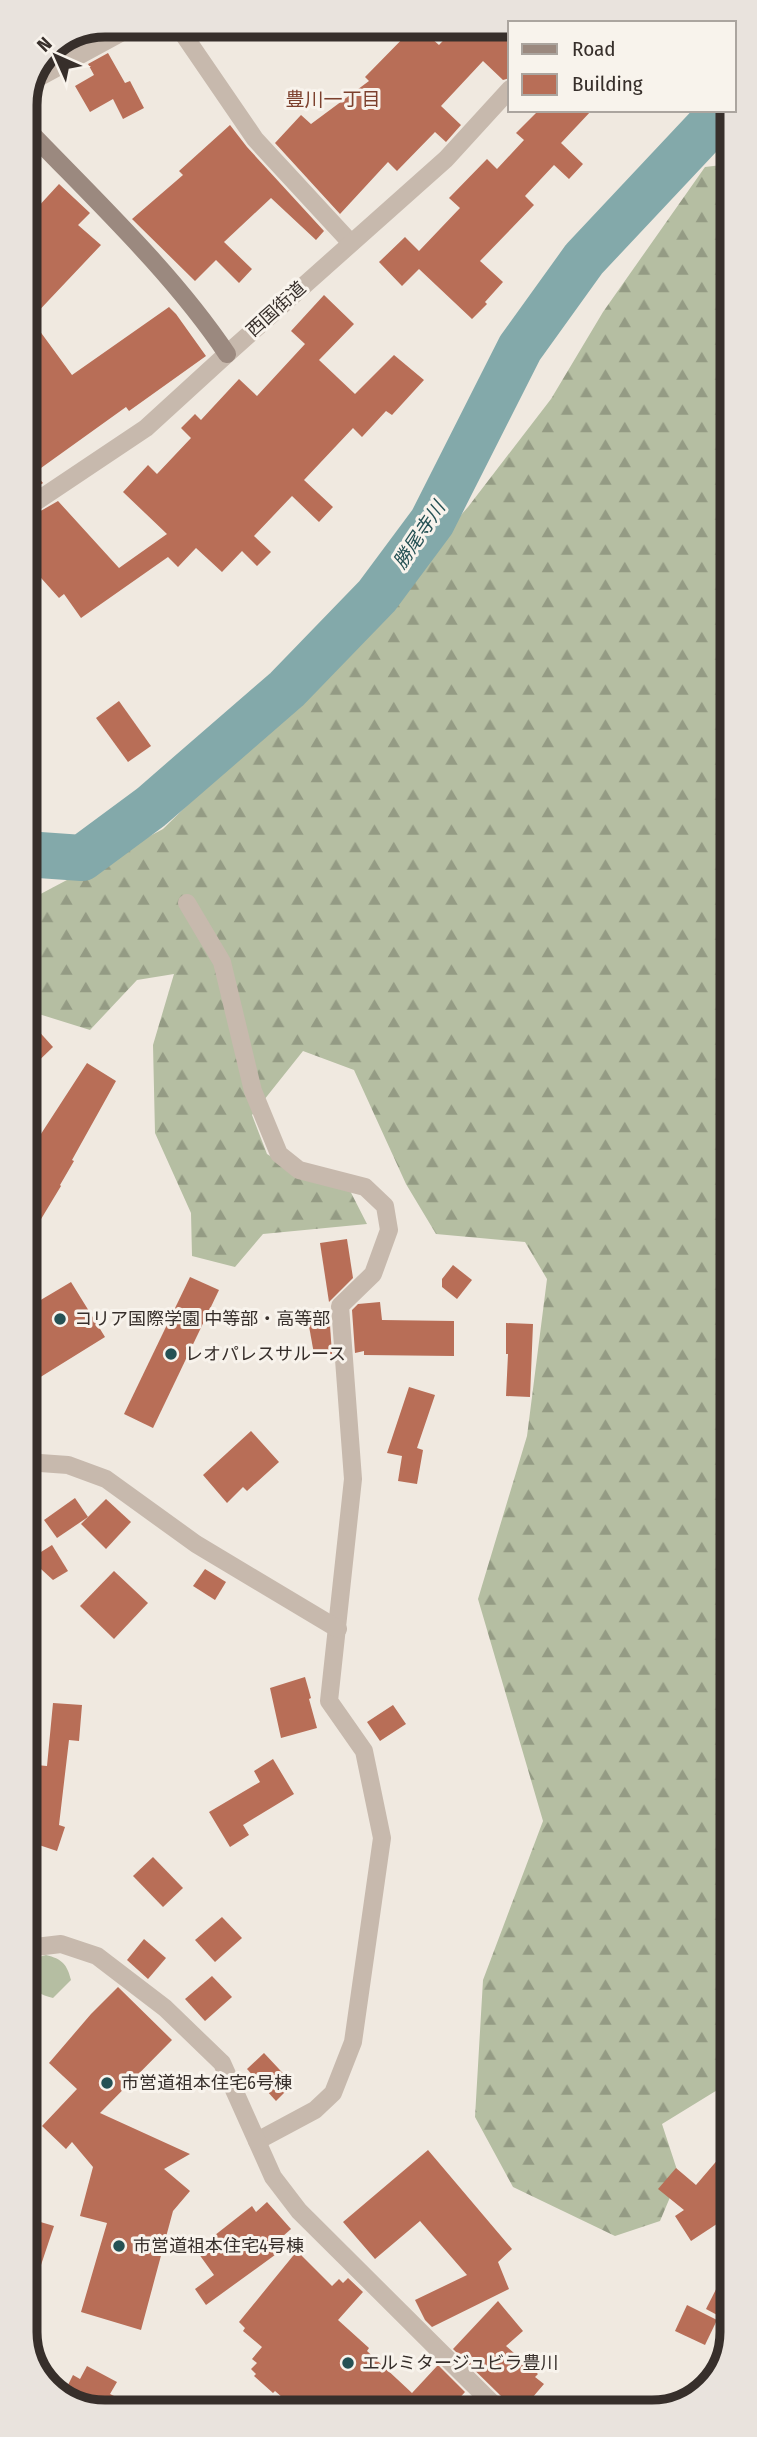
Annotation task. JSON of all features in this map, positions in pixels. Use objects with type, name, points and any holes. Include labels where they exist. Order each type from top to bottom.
[{"type":"street","points":[[44,74],[112,37]]},
{"type":"street","points":[[186,37],[255,139],[351,243]]},
{"type":"street","name":"西国街道","points":[[37,501],[146,428],[446,159],[508,91]]},
{"type":"street","points":[[37,140],[207,324],[227,354]]},
{"type":"street","points":[[187,903],[222,962],[253,1091],[279,1154],[299,1170],[365,1188],[385,1206],[389,1230],[373,1274],[340,1306],[353,1479],[329,1701],[364,1751],[382,1838],[353,2042],[333,2093],[315,2110],[257,2141]]},
{"type":"street","points":[[37,1463],[68,1465],[106,1479],[196,1544],[338,1629]]},
{"type":"street","points":[[37,1947],[61,1944],[97,1956],[165,2008],[222,2063],[273,2177],[299,2211],[489,2400]]},
{"type":"green space","points":[[720,165],[720,2088],[662,2124],[679,2176],[660,2221],[615,2236],[513,2187],[475,2117],[483,1980],[543,1821],[478,1599],[527,1436],[547,1279],[525,1242],[436,1234],[406,1184],[354,1070],[303,1051],[252,1115],[267,1154],[299,1174],[341,1173],[367,1224],[263,1234],[235,1267],[192,1256],[191,1213],[155,1133],[153,1045],[174,974],[137,980],[90,1030],[37,1013],[37,896],[163,829],[318,677],[468,507],[551,399],[603,312],[705,167]]},
{"type":"green space","points":[[46,1955],[56,1958],[68,1970],[71,1980],[53,1998],[37,1991],[37,1957]]},
{"type":"building","points":[[404,37],[430,37],[439,45],[447,37],[508,37],[508,79],[503,80],[483,61],[441,106],[461,125],[446,142],[435,132],[397,171],[388,162],[340,214],[275,143],[301,115],[311,124],[369,81],[365,77]]},
{"type":"building","points":[[108,53],[125,83],[130,81],[144,108],[123,119],[113,99],[90,112],[75,86],[94,75],[88,64]]},
{"type":"building","points":[[537,112],[590,112],[561,143],[583,164],[569,179],[554,165],[525,196],[534,205],[480,261],[503,282],[472,319],[419,269],[402,286],[379,262],[405,237],[419,251],[460,208],[449,198],[487,159],[497,169],[524,140],[516,133]]},
{"type":"building","points":[[230,125],[324,231],[316,240],[271,198],[224,242],[252,269],[239,283],[216,260],[195,281],[132,219],[183,175],[179,171]]},
{"type":"building","points":[[59,184],[90,213],[78,225],[101,245],[37,313],[37,208]]},
{"type":"building","points":[[324,295],[354,324],[319,360],[355,394],[394,355],[424,380],[392,415],[386,411],[362,437],[353,428],[304,480],[333,507],[319,522],[292,496],[254,536],[271,552],[257,566],[242,551],[222,572],[196,548],[178,567],[168,557],[81,618],[64,594],[59,598],[37,573],[37,513],[58,501],[119,568],[167,534],[123,492],[148,465],[157,474],[191,438],[181,428],[195,414],[201,420],[239,379],[257,396],[305,344],[291,331]]},
{"type":"building","points":[[169,307],[206,356],[129,411],[126,407],[37,471],[37,327],[72,375]]},
{"type":"building","points":[[37,476],[43,483],[37,487]]},
{"type":"building","points":[[119,701],[151,746],[128,762],[96,718]]},
{"type":"building","points":[[37,1029],[53,1047],[37,1062]]},
{"type":"building","points":[[87,1063],[116,1081],[37,1226],[37,1140]]},
{"type":"building","points":[[347,1239],[353,1278],[329,1302],[320,1243]]},
{"type":"building","points":[[453,1265],[472,1280],[457,1299],[442,1287],[442,1279]]},
{"type":"building","name":"レオパレスサルース","points":[[190,1277],[219,1290],[153,1428],[124,1414]]},
{"type":"building","name":"コリア国際学園 中等部・高等部","points":[[71,1282],[105,1337],[37,1379],[37,1298],[39,1301]]},
{"type":"building","points":[[380,1302],[382,1320],[454,1321],[454,1356],[364,1355],[364,1351],[355,1353],[352,1310],[358,1304]]},
{"type":"building","points":[[329,1311],[332,1354],[314,1354],[307,1315]]},
{"type":"building","points":[[506,1323],[533,1324],[530,1397],[506,1396]]},
{"type":"building","points":[[409,1387],[435,1395],[417,1448],[423,1450],[417,1484],[398,1481],[402,1456],[387,1453]]},
{"type":"building","points":[[251,1431],[279,1462],[247,1491],[243,1487],[227,1503],[203,1475]]},
{"type":"building","points":[[75,1498],[88,1517],[57,1538],[44,1520]]},
{"type":"building","points":[[106,1499],[131,1522],[106,1549],[81,1524]]},
{"type":"building","points":[[52,1545],[68,1571],[53,1580],[37,1565],[37,1555]]},
{"type":"building","points":[[205,1569],[226,1582],[215,1600],[193,1586]]},
{"type":"building","points":[[114,1571],[148,1603],[114,1639],[80,1606]]},
{"type":"building","points":[[305,1677],[317,1728],[281,1738],[270,1688]]},
{"type":"building","points":[[53,1703],[82,1705],[79,1741],[69,1740],[59,1825],[65,1827],[57,1851],[37,1844],[37,1765],[47,1766]]},
{"type":"building","points":[[393,1705],[406,1724],[380,1741],[367,1722]]},
{"type":"building","points":[[273,1759],[294,1794],[243,1825],[249,1835],[230,1847],[209,1812],[260,1782],[254,1771]]},
{"type":"building","points":[[153,1857],[183,1888],[163,1907],[133,1876]]},
{"type":"building","points":[[222,1917],[242,1938],[215,1962],[195,1940]]},
{"type":"building","points":[[144,1939],[166,1958],[148,1979],[127,1960]]},
{"type":"building","points":[[212,1976],[232,1997],[205,2021],[185,1999]]},
{"type":"building","points":[[118,1987],[172,2040],[100,2113],[190,2154],[164,2169],[190,2191],[173,2211],[141,2330],[81,2312],[107,2223],[80,2216],[93,2167],[72,2142],[66,2149],[42,2126],[77,2089],[49,2063]]},
{"type":"building","points":[[264,2053],[293,2084],[276,2101],[247,2069]]},
{"type":"building","points":[[428,2150],[512,2249],[498,2262],[509,2289],[432,2327],[425,2320],[415,2300],[467,2275],[420,2221],[375,2259],[343,2222]]},
{"type":"building","points":[[720,2157],[720,2222],[691,2241],[675,2216],[684,2210],[658,2189],[676,2168],[696,2185]]},
{"type":"building","points":[[267,2202],[291,2229],[282,2237],[290,2244],[206,2305],[195,2289],[214,2275],[196,2250],[252,2206],[256,2212]]},
{"type":"building","points":[[37,2221],[54,2226],[37,2277]]},
{"type":"building","points":[[297,2251],[332,2286],[339,2279],[343,2283],[348,2278],[363,2292],[338,2320],[412,2393],[438,2365],[465,2392],[458,2400],[285,2400],[254,2376],[256,2374],[251,2369],[257,2363],[252,2359],[262,2347],[243,2331],[245,2328],[239,2322]]},
{"type":"building","points":[[720,2282],[720,2317],[706,2309]]},
{"type":"building","points":[[498,2301],[523,2331],[506,2346],[538,2374],[535,2377],[544,2384],[530,2400],[506,2400],[453,2349]]},
{"type":"building","points":[[687,2305],[717,2320],[705,2345],[675,2331]]},
{"type":"building","points":[[87,2366],[117,2382],[110,2394],[114,2396],[112,2400],[87,2398],[67,2388],[73,2375],[80,2379]]},
{"type":"waterway","name":"勝尾寺川","points":[[37,855],[82,858],[151,807],[287,689],[377,596],[432,522],[520,348],[584,259],[720,114]]},
{"type":"place","name":"コリア国際学園 中等部・高等部","points":[[60,1319]]},
{"type":"place","name":"レオパレスサルース","points":[[171,1354]]},
{"type":"place","name":"市営道祖本住宅6号棟","points":[[107,2083]]},
{"type":"place","name":"市営道祖本住宅4号棟","points":[[119,2246]]},
{"type":"place","name":"エルミタージュビラ豊川","points":[[348,2363]]},
{"type":"district","name":"豊川一丁目","points":[[333,99]]}]
